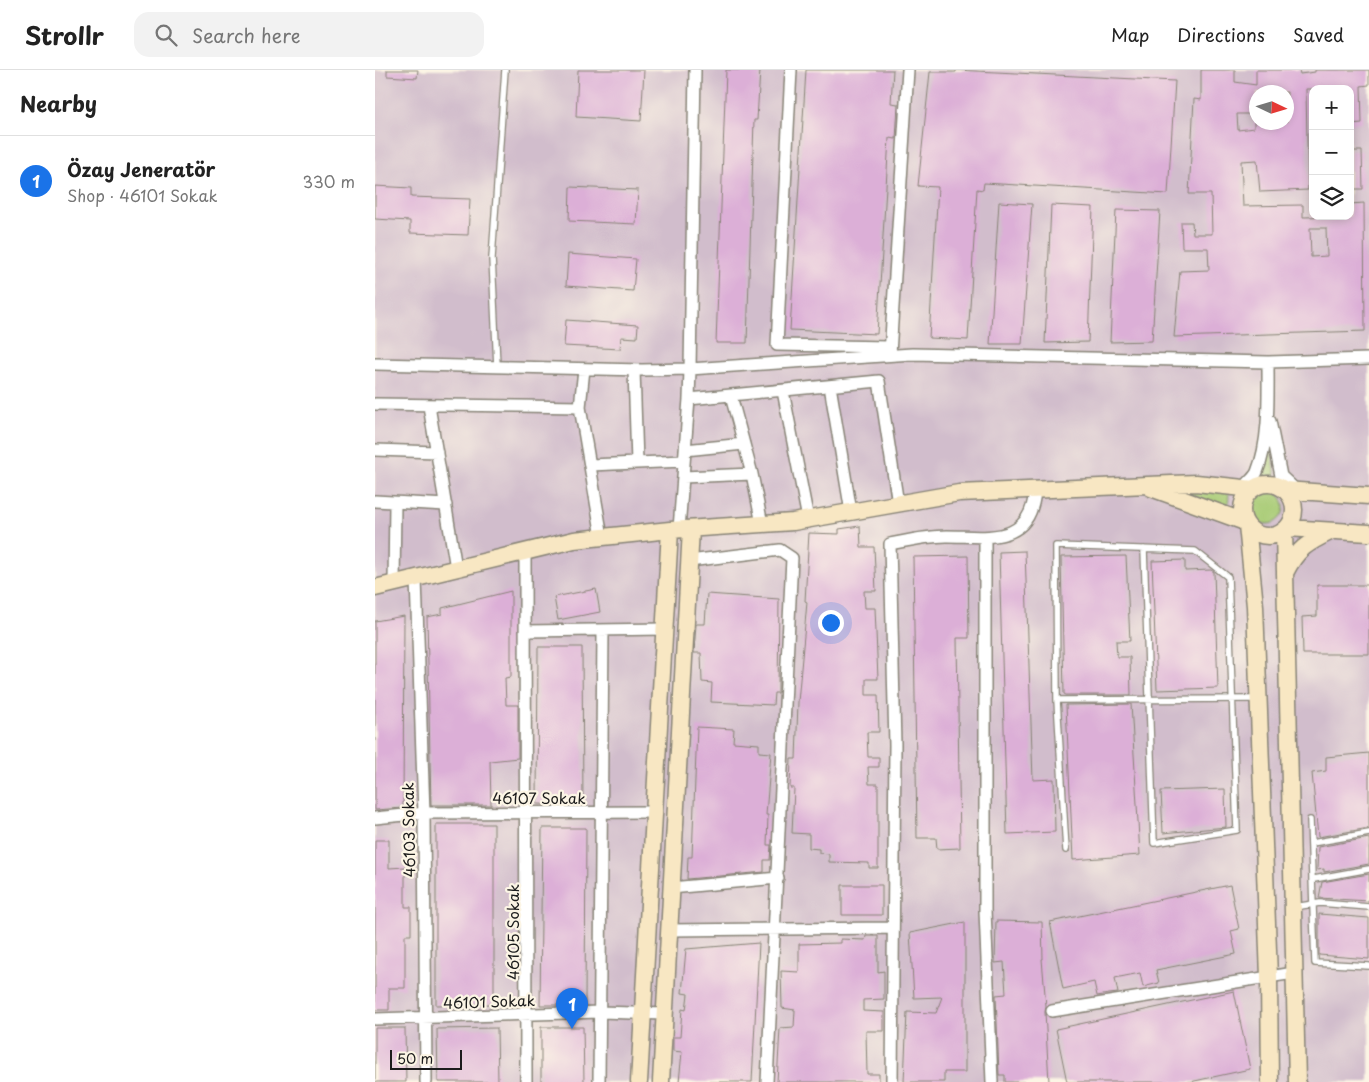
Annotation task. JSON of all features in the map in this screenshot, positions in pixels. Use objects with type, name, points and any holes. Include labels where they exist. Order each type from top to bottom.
[{"type":"street","points":[[639,1082],[665,629],[680,529],[689,399],[695,70]]},
{"type":"street","points":[[791,70],[777,345],[913,354],[1269,362],[1369,359]]},
{"type":"street","points":[[890,352],[907,70]]},
{"type":"street","points":[[375,364],[634,370],[690,369],[890,352]]},
{"type":"street","points":[[1269,362],[1267,408],[1253,484],[1245,496],[1242,505],[1250,555],[1255,606],[1269,977],[1270,1082]]},
{"type":"street","points":[[584,369],[580,407],[602,537]]},
{"type":"street","points":[[634,370],[637,463]]},
{"type":"street","points":[[689,399],[879,381],[897,504]]},
{"type":"street","points":[[830,386],[851,512]]},
{"type":"street","points":[[783,391],[809,520]]},
{"type":"street","points":[[731,396],[752,474],[762,524]]},
{"type":"street","points":[[375,404],[580,407]]},
{"type":"street","points":[[429,406],[456,568]]},
{"type":"street","points":[[1267,408],[1294,513],[1286,529],[1284,575],[1297,1082]]},
{"type":"street","points":[[590,465],[637,463],[744,444]]},
{"type":"street","points":[[375,450],[437,452]]},
{"type":"street","points":[[683,477],[752,474]]},
{"type":"street","points":[[375,588],[573,540],[680,529],[809,520],[959,493],[1197,483],[1268,484],[1369,496]]},
{"type":"street","points":[[1147,486],[1246,524],[1257,534],[1265,536],[1273,536],[1286,529],[1369,533]]},
{"type":"street","points":[[892,1082],[895,745],[891,544],[919,537],[985,538],[1008,534],[1022,524],[1031,511],[1035,490]]},
{"type":"street","points":[[375,501],[446,506]]},
{"type":"street","points":[[395,503],[395,584]]},
{"type":"street","points":[[1219,515],[1235,530],[1250,555]]},
{"type":"street","points":[[661,1082],[689,561],[680,529]]},
{"type":"street","points":[[1284,575],[1299,551],[1313,540],[1332,530]]},
{"type":"street","points":[[985,538],[985,910],[992,1082]]},
{"type":"street","points":[[689,561],[780,550],[792,558],[767,1082]]},
{"type":"street","name":"46105 Sokak","points":[[525,552],[527,631],[526,1082]]},
{"type":"street","name":"46103 Sokak","points":[[416,579],[424,813],[427,1082]]},
{"type":"street","points":[[527,631],[603,632],[665,629]]},
{"type":"street","points":[[599,1082],[603,632]]},
{"type":"street","name":"46107 Sokak","points":[[375,818],[424,813],[654,812]]},
{"type":"street","points":[[671,888],[778,878]]},
{"type":"street","points":[[669,930],[893,928]]},
{"type":"street","points":[[1052,1011],[1294,973]]},
{"type":"street","name":"46101 Sokak","points":[[375,1019],[600,1012],[664,1014]]},
{"type":"lane","points":[[497,366],[492,258],[505,70]]},
{"type":"lane","points":[[1066,850],[1057,700],[1056,546],[1144,549],[1195,551],[1228,577],[1237,830],[1154,843],[1151,700],[1144,549]]},
{"type":"lane","points":[[1057,700],[1258,699]]},
{"type":"lane","points":[[1310,820],[1315,904],[1315,963],[1369,966]]},
{"type":"lane","points":[[1312,843],[1369,833]]},
{"type":"lane","points":[[1313,879],[1369,869]]},
{"type":"lane","points":[[1292,908],[1315,904],[1369,907]]},
{"type":"shaded area","points":[[375,70],[1369,70],[1369,1082],[375,1082]]},
{"type":"green space","points":[[1268,435],[1276,476],[1261,475]]},
{"type":"green space","points":[[1172,487],[1229,492],[1228,509]]},
{"type":"green space","points":[[1267,490],[1274,491],[1279,495],[1283,500],[1283,514],[1279,519],[1274,523],[1267,524],[1260,523],[1255,519],[1251,514],[1250,507],[1251,500],[1255,495],[1260,491]]},
{"type":"building","points":[[387,70],[418,70],[417,78],[387,76]]},
{"type":"building","points":[[578,70],[644,70],[641,121],[576,117]]},
{"type":"building","points":[[726,70],[760,70],[757,120],[754,120],[747,343],[716,343]]},
{"type":"building","points":[[806,70],[893,70],[891,103],[898,104],[896,139],[889,138],[877,334],[790,330]]},
{"type":"building","points":[[956,70],[1175,81],[1168,194],[984,183],[983,190],[977,189],[968,340],[929,338],[938,187],[918,186],[930,72],[956,72]]},
{"type":"building","points":[[1201,70],[1235,70],[1235,82],[1256,85],[1256,70],[1299,70],[1300,74],[1315,72],[1315,70],[1369,70],[1369,85],[1361,86],[1362,123],[1354,124],[1354,85],[1309,85],[1309,89],[1306,89],[1308,190],[1260,192],[1257,160],[1241,161],[1243,206],[1303,205],[1303,217],[1309,217],[1309,220],[1354,220],[1354,204],[1364,203],[1365,331],[1174,337],[1180,271],[1209,270],[1208,248],[1182,248],[1181,222],[1192,222],[1193,234],[1212,234],[1211,194],[1189,194],[1194,99],[1201,100]],"holes":[[[1310,228],[1326,228],[1327,256],[1311,257]]]},
{"type":"building","points":[[1354,151],[1362,151],[1363,189],[1354,189]]},
{"type":"building","points":[[375,186],[411,188],[411,197],[470,199],[468,235],[410,233],[410,221],[375,219]]},
{"type":"building","points":[[570,187],[638,190],[636,224],[569,221]]},
{"type":"building","points":[[999,202],[1032,204],[1022,344],[990,344]]},
{"type":"building","points":[[1051,205],[1093,207],[1088,342],[1045,343]]},
{"type":"building","points":[[1116,210],[1160,211],[1152,341],[1110,342]]},
{"type":"building","points":[[568,254],[636,259],[633,291],[566,286]]},
{"type":"building","points":[[566,320],[638,325],[637,338],[621,337],[620,349],[564,346]]},
{"type":"building","points":[[860,526],[861,547],[874,547],[876,591],[864,591],[865,608],[875,608],[878,679],[866,679],[866,695],[878,695],[879,732],[867,732],[868,757],[879,757],[879,767],[868,767],[869,784],[878,784],[878,868],[869,868],[869,863],[829,862],[829,854],[819,853],[819,849],[809,848],[809,834],[792,833],[794,788],[790,788],[791,759],[796,759],[798,702],[807,602],[805,601],[809,533],[839,534],[839,529]]},
{"type":"building","points":[[1025,551],[1033,780],[1054,779],[1055,832],[1007,834],[999,552]]},
{"type":"building","points":[[968,556],[969,638],[957,638],[960,848],[937,849],[936,838],[917,838],[913,557]]},
{"type":"building","points":[[1126,556],[1130,641],[1116,641],[1117,657],[1130,657],[1131,695],[1066,695],[1064,694],[1061,557]]},
{"type":"building","points":[[1185,560],[1185,571],[1211,570],[1214,572],[1218,688],[1157,690],[1152,561]]},
{"type":"building","points":[[1317,585],[1369,585],[1369,654],[1303,654],[1302,617],[1317,616]]},
{"type":"building","points":[[596,589],[600,612],[558,620],[554,597]]},
{"type":"building","points":[[511,591],[511,677],[505,678],[506,705],[518,705],[518,758],[490,761],[491,805],[431,805],[427,617],[442,614],[442,608]]},
{"type":"building","points":[[707,594],[779,599],[778,693],[774,693],[773,705],[711,702],[712,683],[702,682],[701,653],[694,653],[696,624],[705,624]]},
{"type":"building","points":[[404,616],[403,808],[375,810],[375,621]]},
{"type":"building","points":[[538,647],[582,647],[583,805],[537,804]]},
{"type":"building","points":[[1131,704],[1140,855],[1073,860],[1066,705]]},
{"type":"building","points":[[697,727],[734,729],[733,742],[759,744],[759,752],[771,753],[766,815],[768,815],[767,845],[771,845],[770,860],[764,860],[764,872],[687,879],[688,857],[692,857]]},
{"type":"building","points":[[1369,753],[1369,828],[1318,837],[1312,773],[1326,771],[1326,757]]},
{"type":"building","points":[[1225,789],[1226,827],[1163,833],[1161,791]]},
{"type":"building","points":[[436,824],[494,824],[494,1004],[436,1005]]},
{"type":"building","points":[[542,828],[586,828],[585,1005],[540,1005]]},
{"type":"building","points":[[1369,838],[1369,864],[1324,872],[1324,869],[1317,870],[1318,847]]},
{"type":"building","points":[[375,840],[389,840],[389,868],[405,867],[405,907],[411,907],[411,935],[405,935],[405,988],[389,988],[389,1010],[375,1010]]},
{"type":"building","points":[[1369,874],[1369,901],[1319,898],[1322,882]]},
{"type":"building","points":[[842,885],[882,885],[882,915],[842,915]]},
{"type":"building","points":[[1230,885],[1239,929],[1231,931],[1236,954],[1156,970],[1159,983],[1143,987],[1140,973],[1115,978],[1118,993],[1097,996],[1094,982],[1063,989],[1050,922]]},
{"type":"building","points":[[1319,914],[1369,918],[1369,959],[1319,955]]},
{"type":"building","points":[[996,921],[1042,922],[1042,959],[1049,1082],[1005,1082],[1005,1075],[999,1075],[996,995],[1006,994],[1004,962],[995,963]]},
{"type":"building","points":[[965,922],[965,1072],[944,1072],[944,1082],[904,1082],[907,1012],[936,1013],[942,997],[914,998],[910,933]]},
{"type":"building","points":[[866,936],[878,936],[878,972],[884,971],[884,999],[863,1000],[863,1011],[884,1012],[884,1031],[866,1031],[867,1074],[879,1074],[879,1082],[777,1082],[780,1028],[794,1027],[795,1010],[782,1008],[781,971],[799,972],[799,944],[841,943],[841,939],[865,940]]},
{"type":"building","points":[[759,943],[752,1082],[679,1082],[682,1052],[673,1051],[673,1037],[680,1037],[682,1009],[686,1010],[688,994],[682,993],[686,949]]},
{"type":"building","points":[[1234,991],[1250,1069],[1190,1082],[1067,1082],[1056,1029]]},
{"type":"building","points":[[541,1027],[583,1027],[584,1082],[541,1082]]},
{"type":"building","points":[[375,1028],[405,1028],[406,1082],[375,1082]]},
{"type":"building","points":[[497,1028],[498,1082],[438,1082],[437,1029]]},
{"type":"place","name":"Özay Jeneratör","points":[[572,1029]]}]
